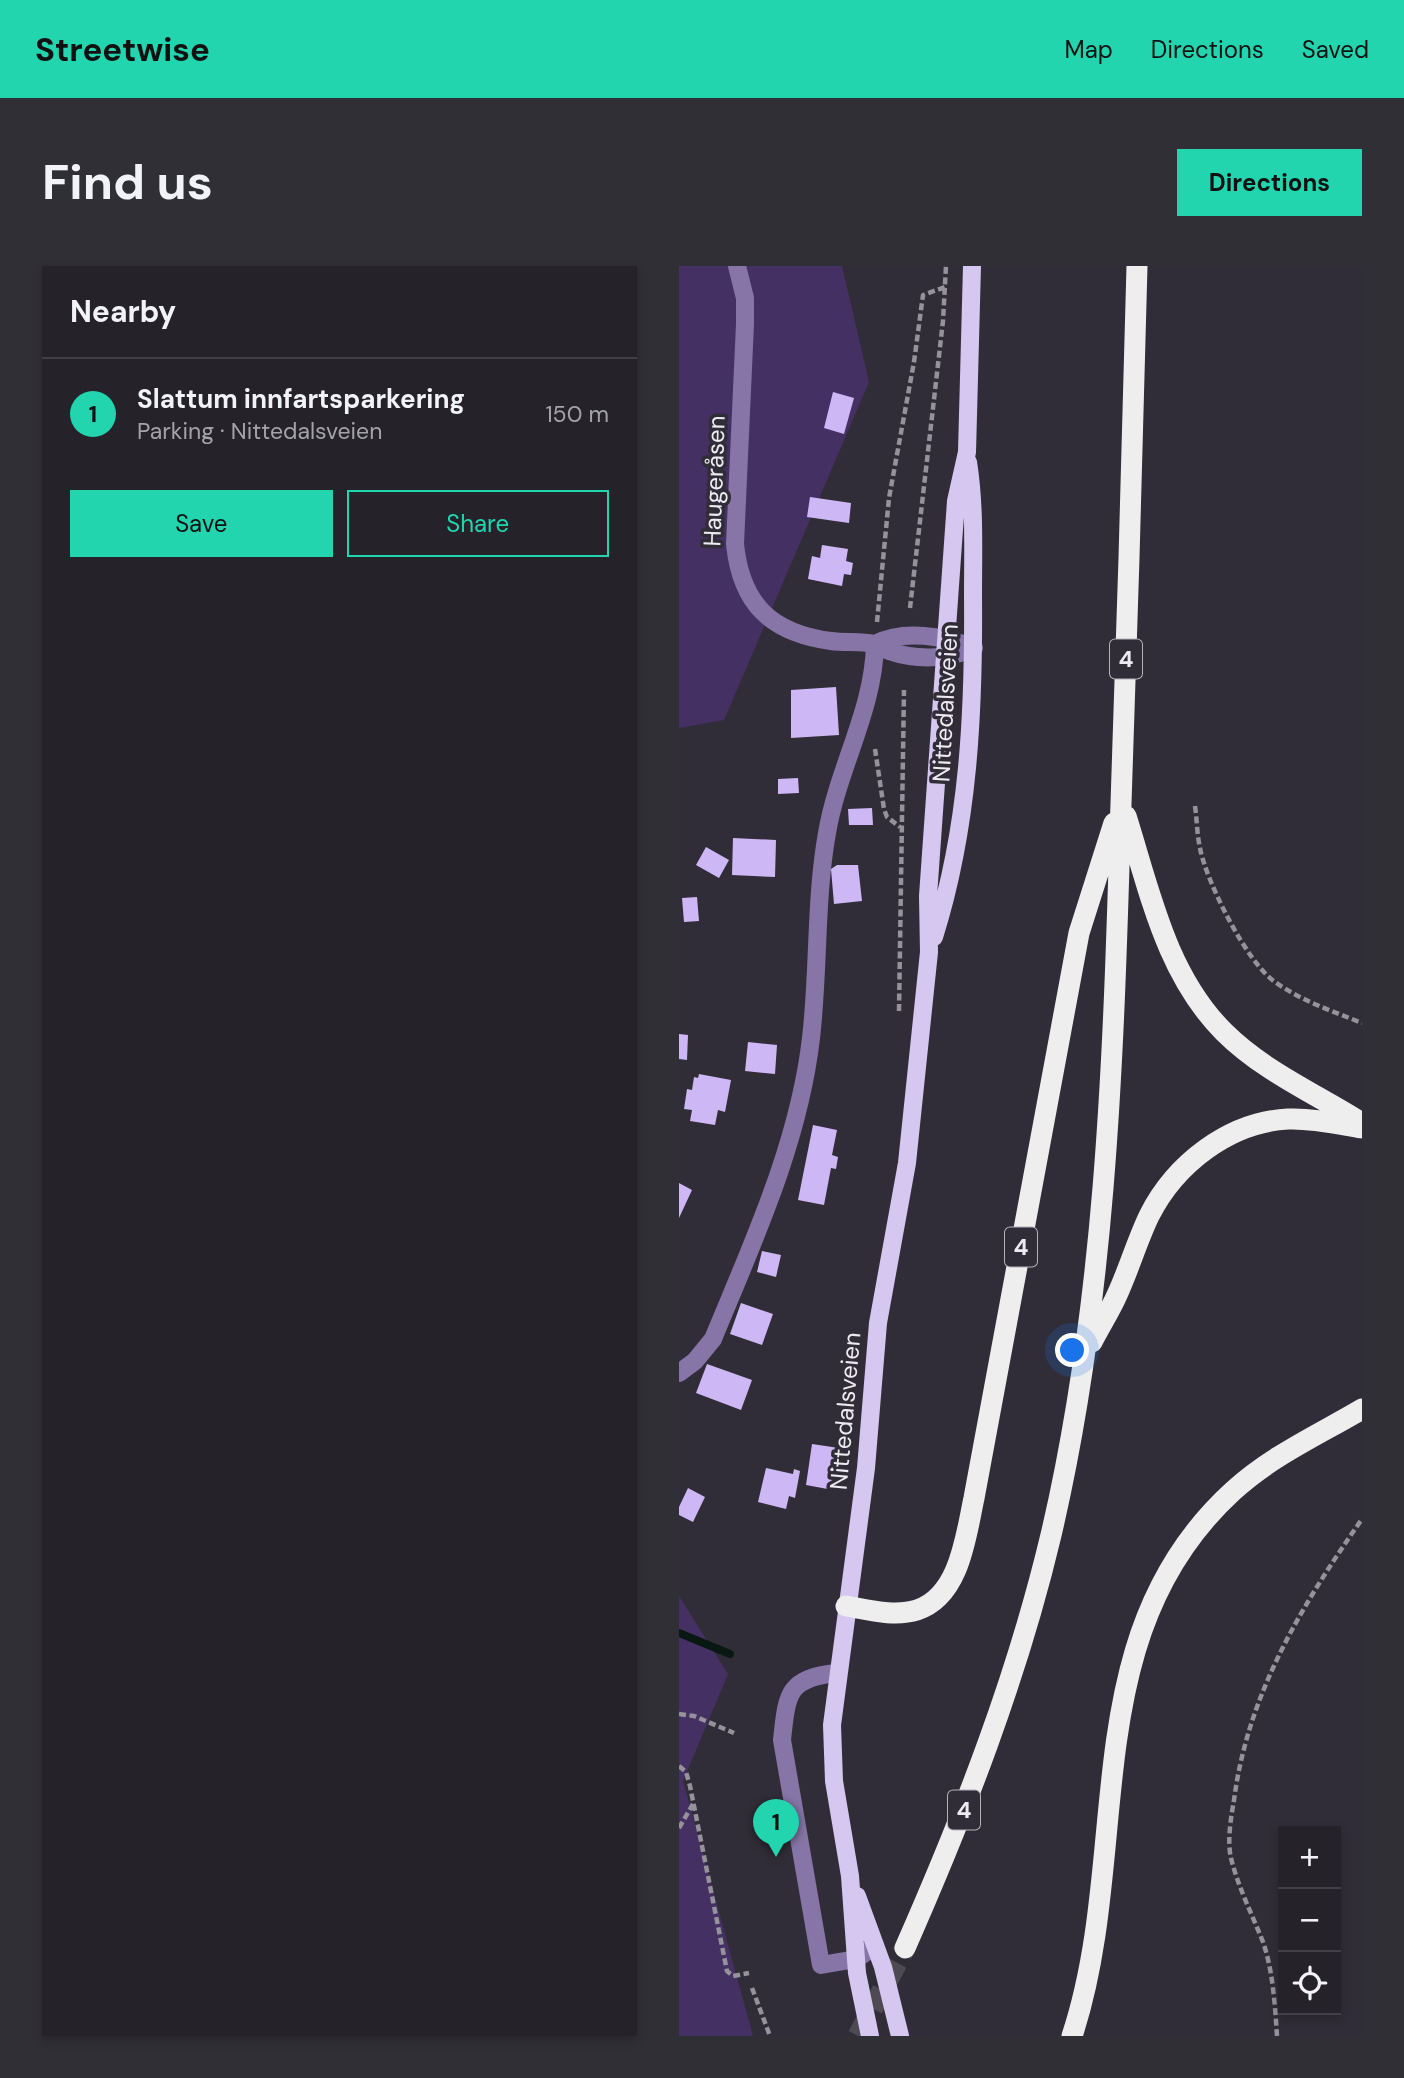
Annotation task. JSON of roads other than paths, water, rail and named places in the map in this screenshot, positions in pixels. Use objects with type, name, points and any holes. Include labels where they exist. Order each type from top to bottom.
[{"type":"highway","name":"4","points":[[905,1948],[973,1785],[1024,1636],[1059,1499],[1086,1353],[1108,1112],[1121,801],[1137,266]]},
{"type":"highway","name":"4","points":[[1121,801],[1162,931],[1179,972],[1195,996],[1224,1033],[1261,1062],[1362,1126]]},
{"type":"highway","name":"4","points":[[846,1606],[888,1612],[916,1611],[929,1605],[943,1592],[958,1563],[979,1471],[1079,933],[1121,801]]},
{"type":"highway","name":"4","points":[[1086,1353],[1117,1295],[1151,1212],[1173,1181],[1203,1152],[1237,1131],[1269,1122],[1307,1119],[1362,1126]]},
{"type":"highway","points":[[1072,2036],[1085,1992],[1096,1935],[1122,1697],[1129,1664],[1153,1601],[1187,1544],[1234,1490],[1285,1453],[1362,1409]]},
{"type":"main road","name":"Nittedalsveien","points":[[929,952],[946,900],[960,834],[967,783],[974,648],[974,500],[967,452],[972,266]]},
{"type":"main road","name":"Nittedalsveien","points":[[870,2036],[856,1959],[850,1876],[838,1812],[832,1753],[837,1673],[866,1468],[878,1323],[907,1163],[929,952],[928,896],[956,501],[967,452]]},
{"type":"main road","name":"Nittedalsveien","points":[[850,1876],[875,1946],[900,2036]]},
{"type":"street","name":"Haugeråsen","points":[[737,266],[745,299],[734,530],[739,574],[760,611],[784,629],[815,639],[875,644],[890,636],[947,648],[974,648]]},
{"type":"street","points":[[679,1373],[695,1361],[713,1339],[791,1139],[811,1037],[826,835],[837,786],[871,688],[875,644]]},
{"type":"street","points":[[837,1673],[810,1675],[792,1691],[782,1740],[821,1965],[856,1959],[875,1946]]},
{"type":"waterway","points":[[679,1633],[730,1654]]},
{"type":"tunnel","points":[[858,2036],[905,1948]]},
{"type":"place","name":"Slattum innfartsparkering","points":[[776,1857]]}]
